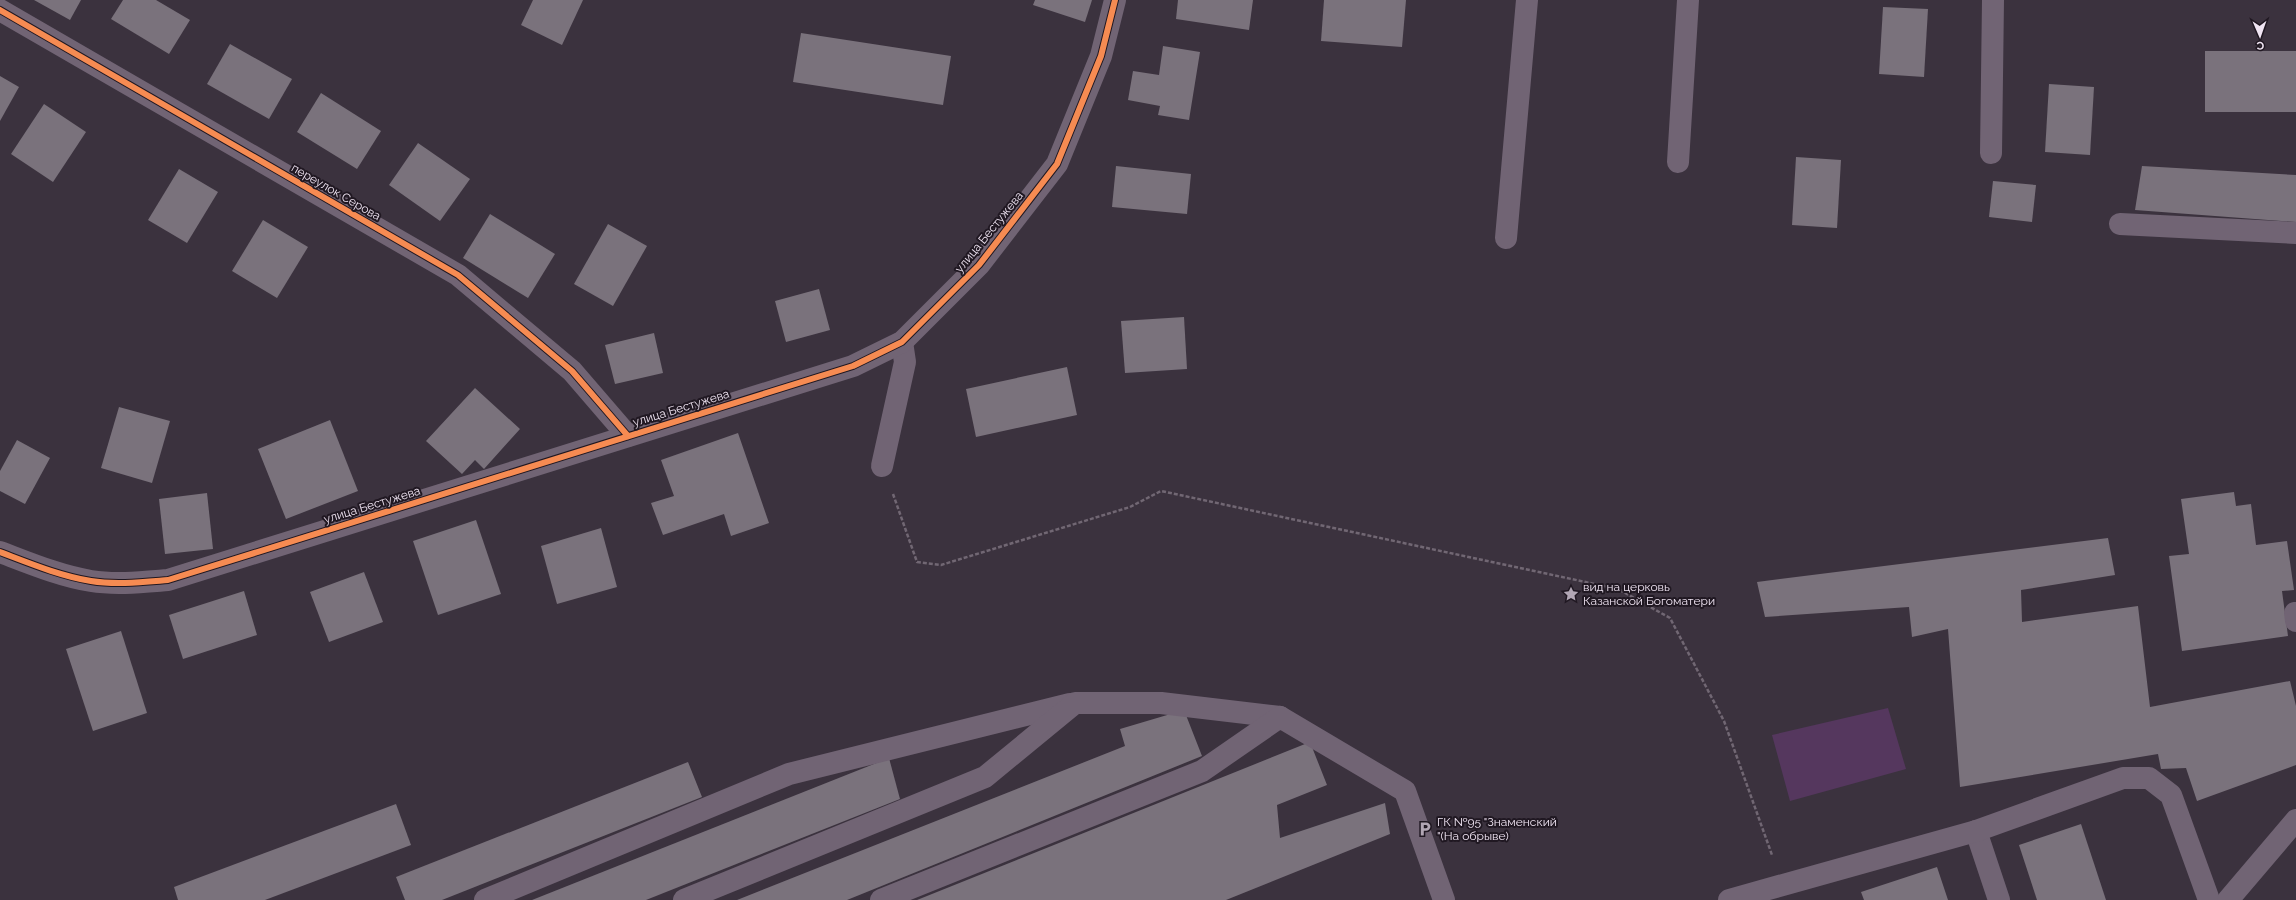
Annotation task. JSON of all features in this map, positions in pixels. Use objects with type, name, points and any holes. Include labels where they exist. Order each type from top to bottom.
[{"type":"street","name":"улица Бестужева","points":[[0,552],[30,564],[91,581],[124,583],[168,580],[853,366],[902,342],[979,265],[1057,164],[1101,56],[1115,0]]},
{"type":"street","points":[[1506,238],[1527,0]]},
{"type":"street","points":[[1678,162],[1688,0]]},
{"type":"street","points":[[1991,153],[1993,0]]},
{"type":"street","name":"переулок Серова","points":[[0,10],[458,275],[572,371],[628,436]]},
{"type":"street","points":[[2120,224],[2296,233]]},
{"type":"street","points":[[882,466],[905,362],[902,342]]},
{"type":"street","points":[[684,900],[985,778],[1075,703]]},
{"type":"street","points":[[485,900],[789,774],[1075,703],[1161,703],[1280,717],[1405,791],[1444,900]]},
{"type":"street","points":[[881,900],[1202,770],[1280,717]]},
{"type":"street","points":[[1729,900],[1790,889],[1976,831],[2123,778],[2149,778],[2171,795],[2209,900]]},
{"type":"street","points":[[2228,900],[2296,820]]},
{"type":"street","points":[[1976,831],[1999,900]]},
{"type":"path","points":[[882,466],[917,562],[941,565],[1130,507],[1161,491],[1618,589],[1670,618],[1724,721],[1790,889]]},
{"type":"shaded area","points":[[1888,708],[1906,769],[1790,801],[1772,735]]},
{"type":"building","points":[[34,0],[81,0],[70,20]]},
{"type":"building","points":[[123,0],[156,0],[190,20],[169,54],[111,19]]},
{"type":"building","points":[[533,0],[583,0],[562,45],[521,25]]},
{"type":"building","points":[[1035,0],[1092,0],[1085,22],[1033,5]]},
{"type":"building","points":[[1178,0],[1253,0],[1249,30],[1176,19]]},
{"type":"building","points":[[1324,0],[1406,0],[1402,47],[1321,41]]},
{"type":"building","points":[[1883,7],[1928,9],[1924,77],[1879,74]]},
{"type":"building","points":[[801,33],[951,56],[943,105],[793,82]]},
{"type":"building","points":[[230,44],[292,79],[269,119],[207,84]]},
{"type":"building","points":[[1163,46],[1200,52],[1189,120],[1158,115],[1160,106],[1128,100],[1133,71],[1159,75]]},
{"type":"building","points":[[2205,51],[2296,51],[2296,112],[2205,112]]},
{"type":"building","points":[[0,76],[19,87],[0,121]]},
{"type":"building","points":[[2049,84],[2094,87],[2090,155],[2045,152]]},
{"type":"building","points":[[321,93],[381,131],[357,169],[297,132]]},
{"type":"building","points":[[44,104],[86,132],[53,182],[11,154]]},
{"type":"building","points":[[418,143],[470,179],[440,221],[389,185]]},
{"type":"building","points":[[1796,157],[1841,160],[1837,228],[1792,225]]},
{"type":"building","points":[[1116,166],[1191,174],[1187,214],[1112,207]]},
{"type":"building","points":[[2142,166],[2296,175],[2296,222],[2135,210]]},
{"type":"building","points":[[179,169],[218,192],[187,243],[148,220]]},
{"type":"building","points":[[1993,181],[2036,185],[2032,222],[1989,217]]},
{"type":"building","points":[[490,214],[555,254],[528,298],[463,258]]},
{"type":"building","points":[[263,220],[308,247],[277,298],[232,271]]},
{"type":"building","points":[[608,224],[647,246],[613,306],[574,284]]},
{"type":"building","points":[[819,289],[830,330],[786,342],[775,301]]},
{"type":"building","points":[[1184,317],[1187,369],[1125,373],[1121,321]]},
{"type":"building","points":[[654,333],[663,373],[615,384],[605,345]]},
{"type":"building","points":[[1067,367],[1077,415],[976,437],[966,389]]},
{"type":"building","points":[[475,388],[520,429],[484,469],[475,460],[462,474],[426,441]]},
{"type":"building","points":[[119,407],[170,421],[152,483],[101,468]]},
{"type":"building","points":[[330,420],[358,491],[286,519],[258,449]]},
{"type":"building","points":[[738,433],[769,523],[731,536],[724,514],[663,535],[651,503],[674,496],[661,460]]},
{"type":"building","points":[[17,440],[50,458],[25,504],[0,491],[0,471]]},
{"type":"building","points":[[2234,492],[2236,506],[2251,504],[2256,545],[2287,541],[2294,590],[2282,591],[2288,636],[2182,651],[2169,556],[2189,554],[2181,499]]},
{"type":"building","points":[[207,493],[213,549],[165,554],[159,499]]},
{"type":"building","points":[[476,520],[501,594],[438,615],[413,541]]},
{"type":"building","points":[[601,528],[617,587],[557,604],[541,546]]},
{"type":"building","points":[[2108,538],[2115,575],[2021,590],[2022,622],[2138,606],[2150,707],[2290,681],[2296,706],[2296,765],[2197,801],[2186,768],[2161,769],[2158,754],[1960,787],[1948,629],[1912,637],[1909,607],[1765,617],[1757,582]]},
{"type":"building","points":[[364,572],[383,622],[329,642],[310,592]]},
{"type":"building","points":[[244,591],[257,635],[183,659],[169,615]]},
{"type":"building","points":[[121,631],[147,713],[93,731],[66,649]]},
{"type":"building","points":[[1184,710],[1202,756],[847,900],[737,900],[1125,746],[1120,729]]},
{"type":"building","points":[[1310,742],[1327,785],[1277,805],[1280,838],[1385,803],[1390,834],[1226,900],[917,900]]},
{"type":"building","points":[[889,758],[900,799],[646,900],[532,900]]},
{"type":"building","points":[[688,762],[702,797],[442,900],[405,900],[396,877]]},
{"type":"building","points":[[396,804],[411,845],[265,900],[178,900],[174,887]]},
{"type":"building","points":[[2081,824],[2106,900],[2037,900],[2019,845]]},
{"type":"building","points":[[1937,867],[1948,900],[1864,900],[1861,892]]},
{"type":"cycle path","points":[[0,552],[56,573],[79,579],[120,583],[168,580],[853,366],[902,342],[979,265],[1057,164],[1101,56],[1115,0]]},
{"type":"cycle path","points":[[0,10],[458,275],[572,371],[628,436]]},
{"type":"place","name":"вид на церковь Казанской Богоматери","points":[[1571,594]]},
{"type":"place","name":"ГК №95 \"Знаменский \"(На обрыве)","points":[[1425,829]]}]
